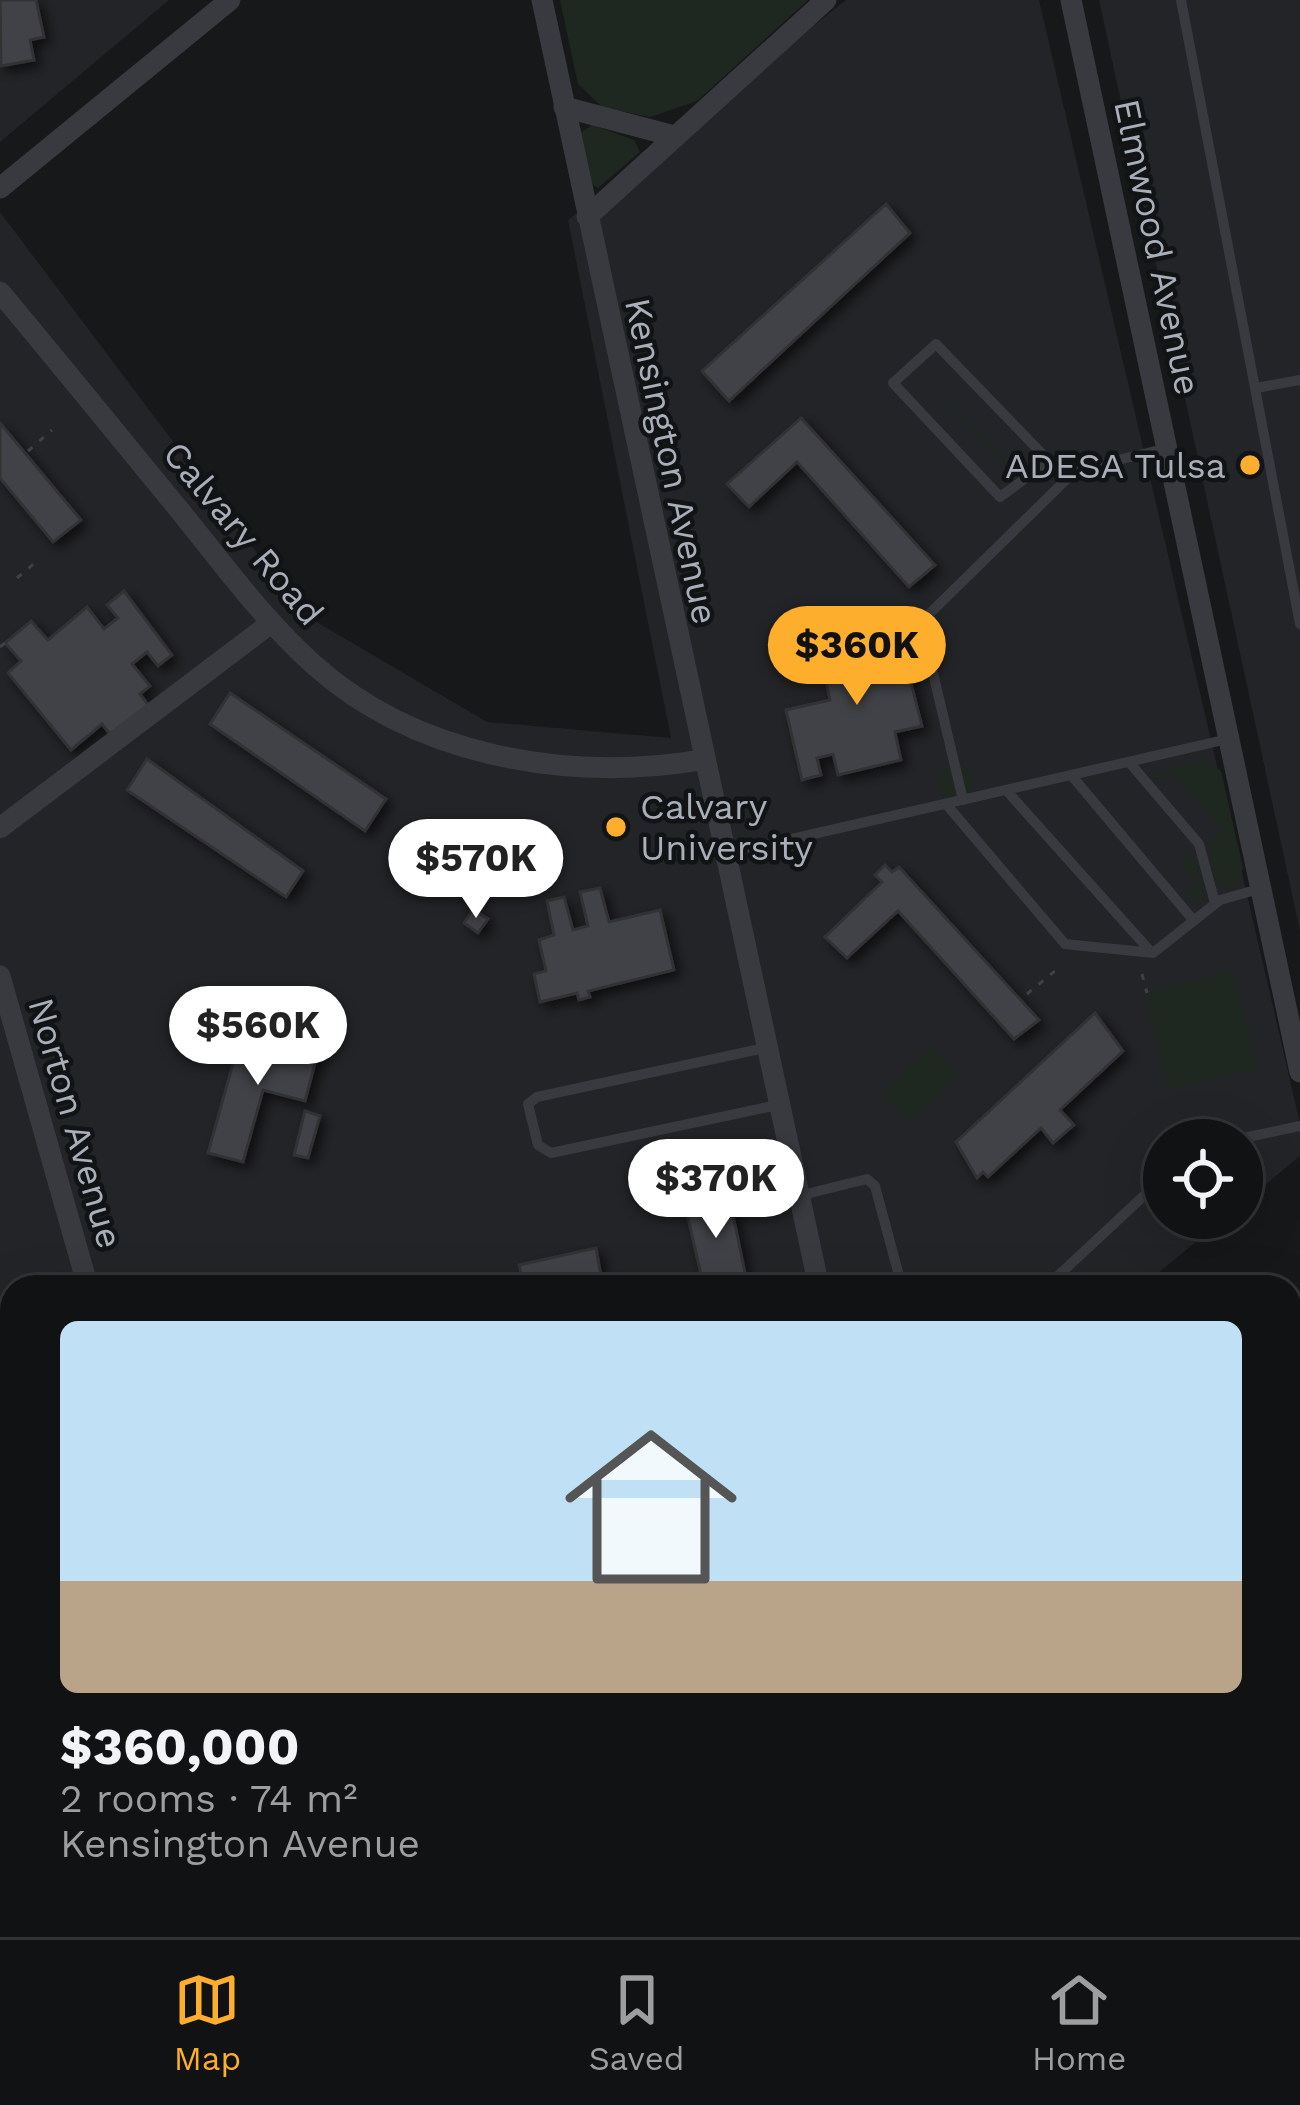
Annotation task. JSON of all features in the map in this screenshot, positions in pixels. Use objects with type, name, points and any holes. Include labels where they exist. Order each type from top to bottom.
[{"type":"street","points":[[0,188],[230,0]]},
{"type":"street","name":"Kensington Avenue","points":[[542,0],[701,760],[816,1275]]},
{"type":"street","points":[[587,217],[826,0]]},
{"type":"street","name":"Elmwood Avenue","points":[[1071,0],[1300,1072]]},
{"type":"street","points":[[564,107],[674,136]]},
{"type":"street","name":"Calvary Road","points":[[0,292],[271,623],[355,697],[463,746],[551,765],[669,765],[701,760]]},
{"type":"street","points":[[0,828],[271,623]]},
{"type":"street","name":"Norton Avenue","points":[[0,976],[85,1275]]},
{"type":"lane","points":[[1180,0],[1300,624]]},
{"type":"lane","points":[[1049,460],[1000,497],[893,383],[937,344],[1049,460],[1066,479]]},
{"type":"lane","points":[[1256,388],[1300,380]]},
{"type":"lane","points":[[963,800],[921,622],[1076,470],[1168,448]]},
{"type":"lane","points":[[723,854],[1228,739]]},
{"type":"lane","points":[[1129,762],[1199,844],[1215,903]]},
{"type":"lane","points":[[1071,775],[1194,921]]},
{"type":"lane","points":[[1006,790],[1153,953]]},
{"type":"lane","points":[[946,804],[1065,944],[1153,953],[1215,903],[1260,889]]},
{"type":"lane","points":[[765,1048],[537,1097],[528,1104],[538,1145],[550,1153],[778,1105]]},
{"type":"lane","points":[[1263,1134],[1300,1126]]},
{"type":"lane","points":[[798,1196],[866,1179],[875,1186],[899,1275]]},
{"type":"lane","points":[[1059,1275],[1143,1197]]},
{"type":"path","points":[[28,451],[52,430]]},
{"type":"path","points":[[17,578],[37,561]]},
{"type":"path","points":[[1027,994],[1055,971]]},
{"type":"path","points":[[1142,974],[1147,993]]},
{"type":"shaded area","points":[[0,0],[169,0],[0,142]]},
{"type":"shaded area","points":[[560,0],[808,0],[697,101],[650,117],[602,107],[578,84]]},
{"type":"shaded area","name":"Calvary University","points":[[846,0],[1039,0],[1300,1123],[1300,1156],[1263,1187],[1263,1119],[1143,1119],[1143,1239],[1199,1239],[1156,1275],[0,1275],[0,212],[303,614],[487,722],[671,738],[568,220]]},
{"type":"shaded area","name":"ADESA Tulsa","points":[[1099,0],[1300,0],[1300,931]]},
{"type":"shaded area","points":[[592,125],[634,140],[640,152],[598,188],[589,182],[580,133]]},
{"type":"shaded area","points":[[920,368],[1012,468],[1026,460],[1029,471],[1011,473]]},
{"type":"shaded area","points":[[1205,759],[1221,771],[1243,868],[1238,883],[1226,889],[1216,881],[1209,844],[1223,830],[1169,771],[1156,779],[1152,774]]},
{"type":"shaded area","points":[[956,766],[968,771],[973,783],[968,795],[956,800],[944,795],[939,783],[944,771]]},
{"type":"shaded area","points":[[1189,855],[1195,857],[1205,899],[1197,906],[1187,893],[1197,882],[1179,864]]},
{"type":"shaded area","points":[[1234,971],[1259,1068],[1169,1091],[1144,994]]},
{"type":"shaded area","points":[[930,1047],[958,1077],[910,1122],[882,1093]]},
{"type":"building","points":[[0,0],[36,0],[44,37],[30,40],[34,60],[1,66]]},
{"type":"building","points":[[886,204],[910,233],[729,401],[702,371]]},
{"type":"building","points":[[801,418],[935,565],[909,587],[797,462],[749,507],[727,484]]},
{"type":"building","points":[[0,423],[81,520],[53,542],[0,478]]},
{"type":"building","points":[[124,591],[172,655],[158,666],[147,652],[132,664],[150,686],[140,694],[149,706],[112,737],[102,724],[71,750],[8,673],[21,661],[5,643],[31,621],[48,640],[87,607],[104,629],[118,618],[107,605]]},
{"type":"building","points":[[898,632],[922,726],[895,732],[901,760],[838,775],[833,754],[817,758],[821,775],[802,780],[786,710],[830,700],[819,649]]},
{"type":"building","points":[[230,693],[386,799],[365,831],[210,724]]},
{"type":"building","points":[[147,759],[303,871],[286,897],[127,790]]},
{"type":"building","points":[[885,865],[892,872],[899,867],[1039,1020],[1014,1039],[898,911],[847,958],[825,937],[882,882],[875,875]]},
{"type":"building","points":[[600,888],[609,922],[660,910],[674,970],[588,991],[590,997],[579,1000],[577,993],[540,1002],[534,974],[546,971],[539,940],[554,935],[547,901],[564,897],[573,930],[588,926],[580,892]]},
{"type":"building","points":[[473,909],[488,919],[478,933],[464,923]]},
{"type":"building","points":[[1095,1013],[1123,1051],[1060,1110],[1074,1125],[1053,1143],[1041,1128],[988,1177],[983,1172],[977,1178],[956,1142]]},
{"type":"building","points":[[242,1031],[318,1052],[305,1101],[263,1090],[243,1162],[208,1153]]},
{"type":"building","points":[[305,1111],[320,1116],[308,1158],[294,1155]]},
{"type":"building","points":[[728,1191],[746,1275],[701,1275],[684,1201]]},
{"type":"building","points":[[596,1248],[601,1275],[521,1275],[519,1265]]},
{"type":"place","name":"ADESA Tulsa","points":[[1250,465]]},
{"type":"place","name":"Calvary University","points":[[616,827]]}]
